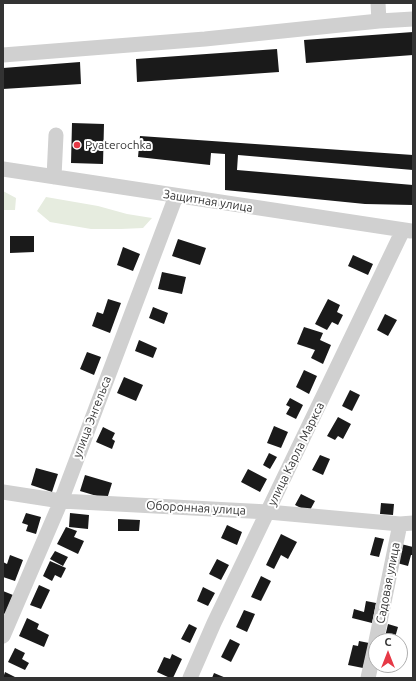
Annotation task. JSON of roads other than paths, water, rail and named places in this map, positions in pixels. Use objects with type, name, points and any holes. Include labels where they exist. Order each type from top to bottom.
[{"type":"street","points":[[378,3],[379,21]]},
{"type":"street","points":[[3,55],[205,39],[379,21],[413,19]]},
{"type":"street","points":[[54,177],[56,135]]},
{"type":"street","name":"Защитная улица","points":[[3,169],[408,231]]},
{"type":"street","name":"улица Энгельса","points":[[3,636],[61,501],[176,196]]},
{"type":"street","name":"улица Карла Маркса","points":[[190,678],[214,623],[268,512],[408,231]]},
{"type":"street","name":"Оборонная улица","points":[[3,492],[61,501],[268,512],[406,524]]},
{"type":"street","name":"Садовая улица","points":[[378,633],[406,524]]},
{"type":"place","name":"Pyaterochka","points":[[77,145]]}]
